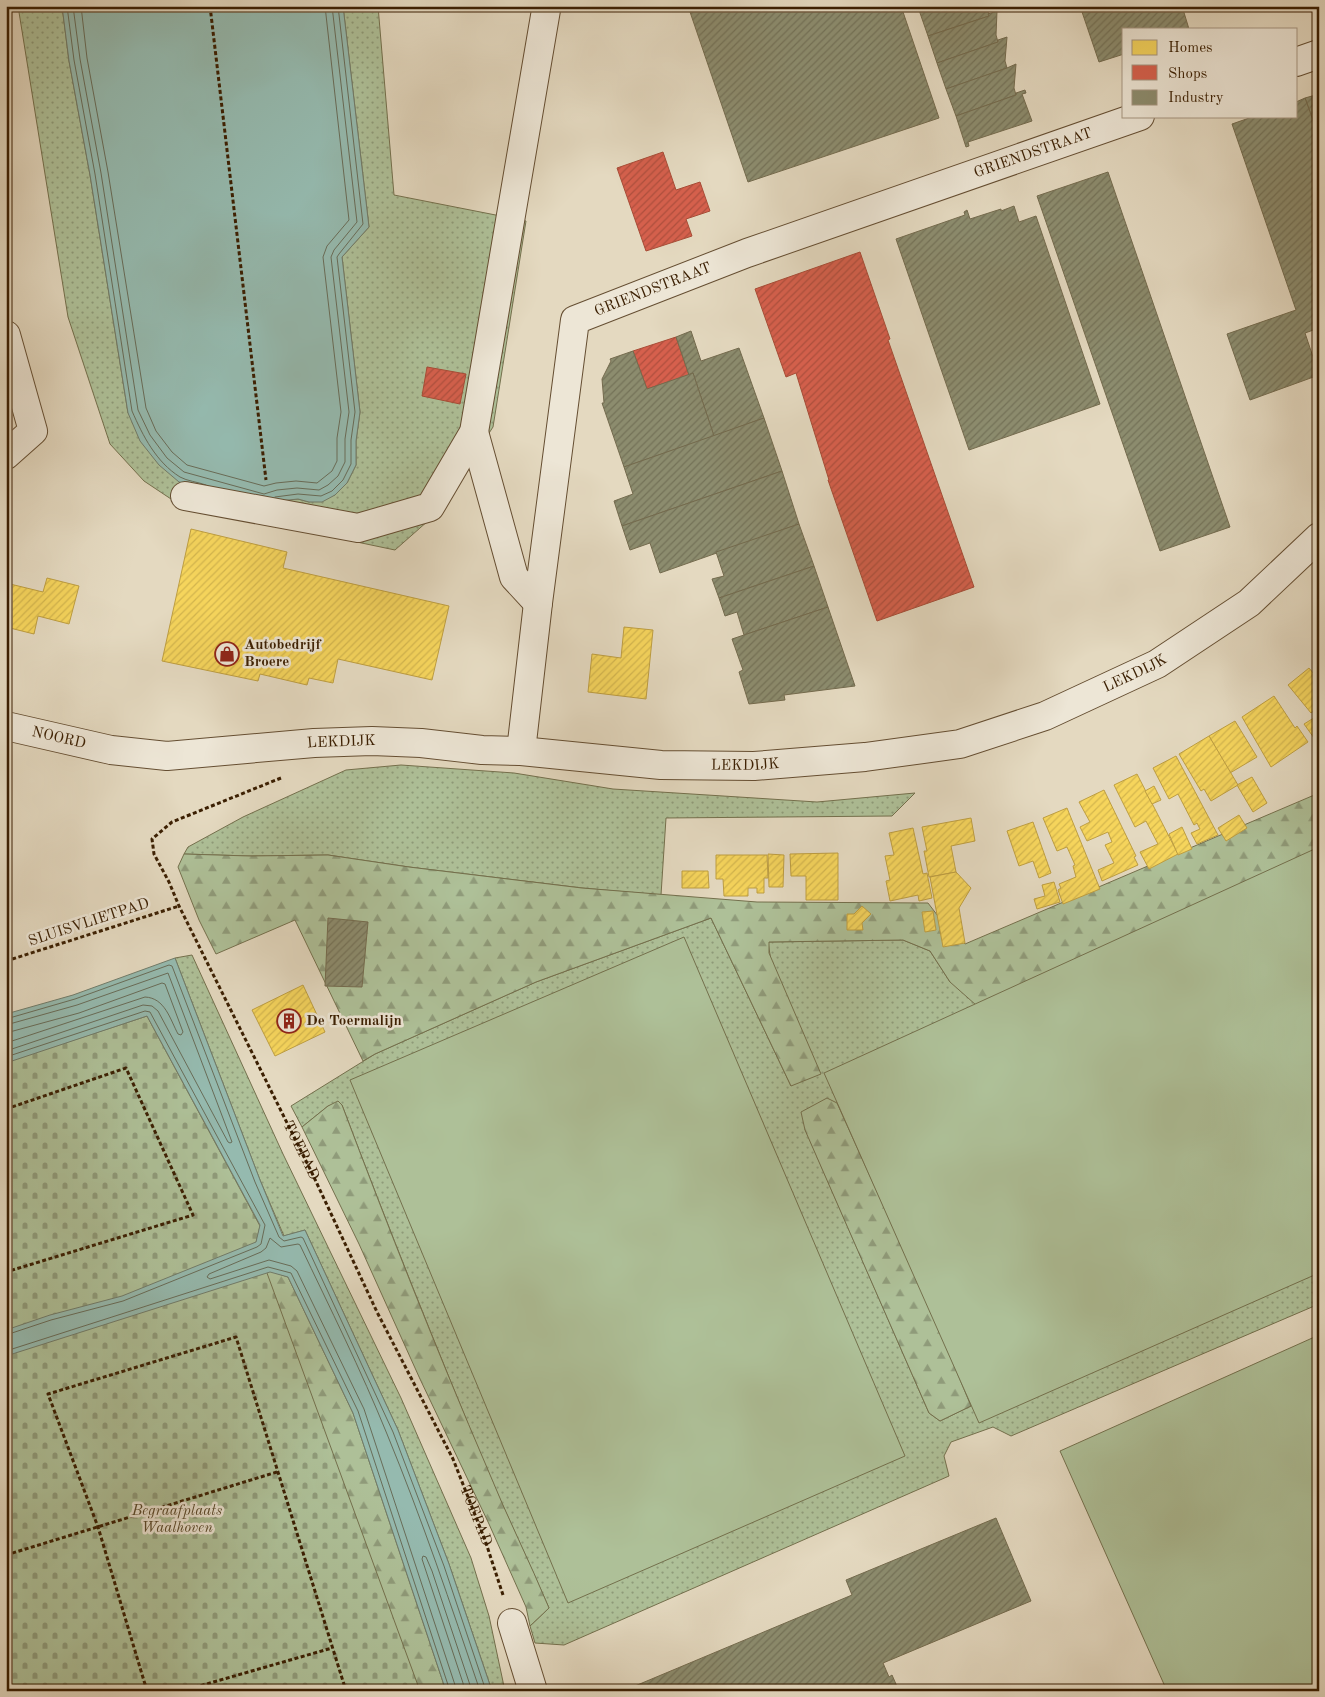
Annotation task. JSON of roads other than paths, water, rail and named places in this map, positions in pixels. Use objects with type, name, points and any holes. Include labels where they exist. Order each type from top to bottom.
[{"type":"street","points":[[186,496],[358,528],[430,507],[474,432],[546,10],[544,6]]},
{"type":"street","points":[[1298,61],[1319,54]]},
{"type":"street","name":"GRIENDSTRAAT","points":[[521,751],[538,603],[575,320],[747,253],[1134,118]]},
{"type":"street","points":[[6,336],[33,431],[6,455]]},
{"type":"street","points":[[474,432],[514,577],[538,603]]},
{"type":"street","name":"LEKDIJK","points":[[111,750],[167,756],[314,743],[372,741],[421,743],[482,750],[521,751],[661,765],[754,766],[865,756],[960,744],[1045,716],[1157,664],[1249,603],[1319,537]]},
{"type":"street","name":"NOORD","points":[[6,726],[111,750]]},
{"type":"street","points":[[512,1623],[533,1691]]},
{"type":"water","points":[[62,6],[343,6],[369,227],[342,257],[360,412],[356,441],[356,465],[347,483],[335,495],[322,502],[309,502],[298,499],[279,501],[265,506],[179,482],[159,465],[140,441],[128,413],[90,175],[69,61]]},
{"type":"water","points":[[175,958],[283,1236],[305,1230],[398,1430],[449,1564],[492,1691],[446,1691],[353,1413],[288,1277],[270,1272],[6,1356],[6,1330],[50,1315],[122,1296],[256,1242],[260,1225],[147,1016],[6,1063],[6,1014],[73,995]]},
{"type":"place","name":"Autobedrijf Broere","points":[[227,654]]},
{"type":"place","name":"De Toermalijn","points":[[289,1021]]},
{"type":"park label","name":"Begraafplaats Waalhoven","points":[[177,1520]]}]
